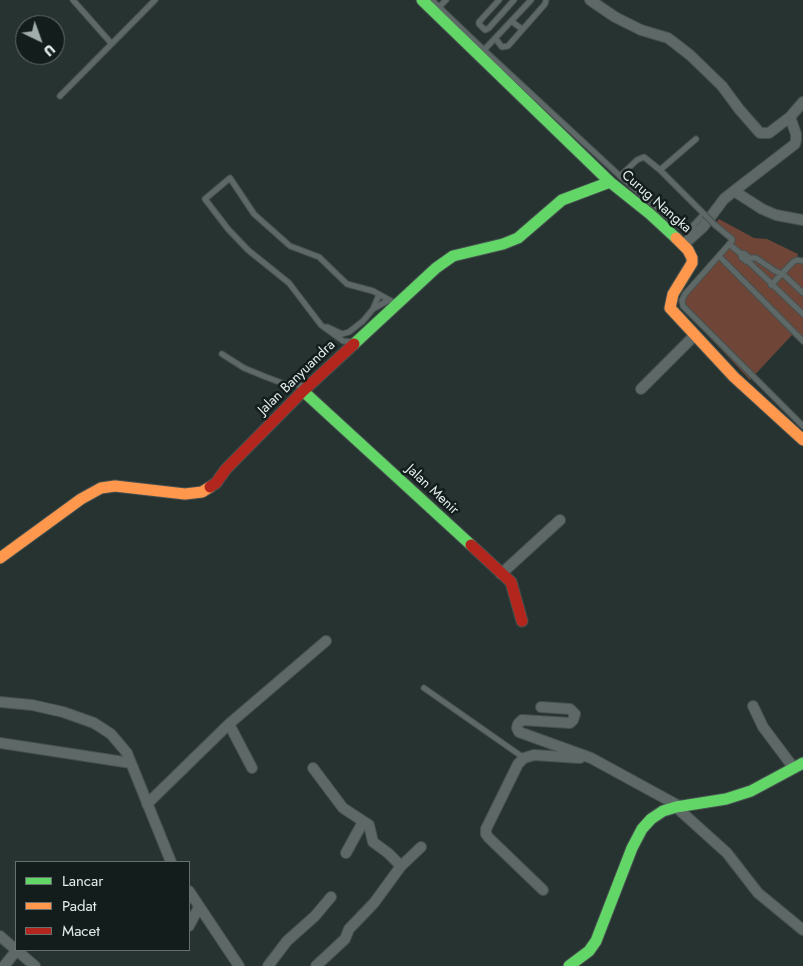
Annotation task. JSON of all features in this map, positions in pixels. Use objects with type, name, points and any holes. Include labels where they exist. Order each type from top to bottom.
[{"type":"street","name":"Curug Nangka","points":[[422,0],[615,179],[690,253],[692,263],[690,269],[678,285],[669,306],[734,377],[803,440]]},
{"type":"street","points":[[590,0],[606,13],[641,30],[668,38],[722,86],[739,110],[760,133],[769,133],[790,117],[803,102]]},
{"type":"street","points":[[683,245],[703,227],[724,199],[795,144],[796,134],[790,117]]},
{"type":"street","name":"Jalan Banyuandra","points":[[0,558],[82,499],[102,488],[115,486],[186,494],[202,492],[216,483],[226,469],[306,388],[356,342],[392,302],[436,268],[453,256],[504,244],[518,238],[562,200],[615,179]]},
{"type":"street","points":[[734,190],[762,209],[776,215],[803,220]]},
{"type":"street","points":[[641,389],[695,336]]},
{"type":"street","name":"Jalan Menir","points":[[306,388],[512,585],[522,622]]},
{"type":"street","points":[[501,574],[560,520]]},
{"type":"street","points":[[147,804],[229,724],[326,641]]},
{"type":"street","points":[[0,702],[32,705],[63,712],[94,723],[116,740],[127,753],[172,861]]},
{"type":"street","points":[[569,966],[589,951],[596,941],[632,848],[642,829],[651,818],[677,806],[732,798],[751,791],[798,765],[763,727],[753,706]]},
{"type":"street","points":[[541,707],[570,709],[575,714],[574,720],[570,724],[522,720],[518,724],[518,730],[591,758],[677,806],[727,853],[758,893],[803,930]]},
{"type":"street","points":[[229,724],[252,768]]},
{"type":"street","points":[[0,743],[131,763]]},
{"type":"street","points":[[543,890],[489,838],[486,832],[488,823],[518,764],[524,758],[534,755],[591,758]]},
{"type":"street","points":[[313,768],[343,808],[370,826],[373,842],[401,866]]},
{"type":"street","points":[[346,853],[363,822]]},
{"type":"street","points":[[316,966],[335,950],[349,929],[374,903],[401,866],[421,847]]},
{"type":"street","points":[[190,893],[239,966]]},
{"type":"street","points":[[268,966],[287,941],[315,916],[331,897]]},
{"type":"street","points":[[190,924],[199,908]]},
{"type":"street","points":[[0,936],[15,950]]},
{"type":"street","points":[[4,966],[16,951],[35,966]]},
{"type":"lane","points":[[73,0],[112,43]]},
{"type":"lane","points":[[432,0],[615,179],[687,231],[704,214]]},
{"type":"lane","points":[[440,7],[446,0]]},
{"type":"lane","points":[[504,12],[497,2],[479,24],[485,30],[488,28],[504,12],[514,0]]},
{"type":"lane","points":[[484,50],[531,0]]},
{"type":"lane","points":[[495,38],[499,45],[505,48],[545,4],[546,0]]},
{"type":"lane","points":[[60,96],[151,1]]},
{"type":"lane","points":[[499,17],[522,29]]},
{"type":"lane","points":[[660,170],[696,139]]},
{"type":"lane","points":[[615,179],[641,158],[647,159],[732,239],[730,244],[685,294],[682,300],[683,306],[803,426]]},
{"type":"lane","points":[[356,342],[343,341],[321,325],[289,283],[248,250],[228,229],[205,199],[230,178],[254,214],[290,246],[319,257],[346,284],[373,291],[392,302]]},
{"type":"lane","points":[[730,244],[740,253],[742,258],[756,258],[782,274],[803,293]]},
{"type":"lane","points":[[719,256],[803,341]]},
{"type":"lane","points":[[748,259],[771,285],[803,314]]},
{"type":"lane","points":[[771,285],[793,262],[797,260],[803,261]]},
{"type":"lane","points":[[321,325],[342,334],[349,332],[363,321],[373,309],[380,295]]},
{"type":"lane","points":[[373,309],[392,302]]},
{"type":"lane","points":[[222,354],[244,368],[274,380],[306,388]]},
{"type":"lane","points":[[424,688],[524,758]]},
{"type":"shaded area","points":[[719,219],[754,238],[767,239],[798,254],[797,258],[803,261],[803,345],[792,335],[750,380],[678,302],[732,240],[716,223]]},
{"type":"traffic: fast","points":[[422,0],[610,182],[676,238]]},
{"type":"traffic: fast","points":[[354,344],[436,268],[453,256],[503,244],[518,238],[562,200],[610,182]]},
{"type":"traffic: fast","points":[[303,391],[471,545]]},
{"type":"traffic: fast","points":[[569,966],[589,951],[596,941],[632,848],[642,829],[651,819],[663,811],[676,807],[726,799],[751,791],[803,763]]},
{"type":"traffic: slow","points":[[676,238],[688,250],[692,263],[673,294],[670,308],[734,377],[803,440]]},
{"type":"traffic: slow","points":[[0,558],[81,499],[101,488],[115,486],[185,494],[202,492],[210,487]]},
{"type":"traffic: jam","points":[[210,487],[216,483],[226,469],[303,391],[354,344]]},
{"type":"traffic: jam","points":[[471,545],[511,582],[522,621]]}]
